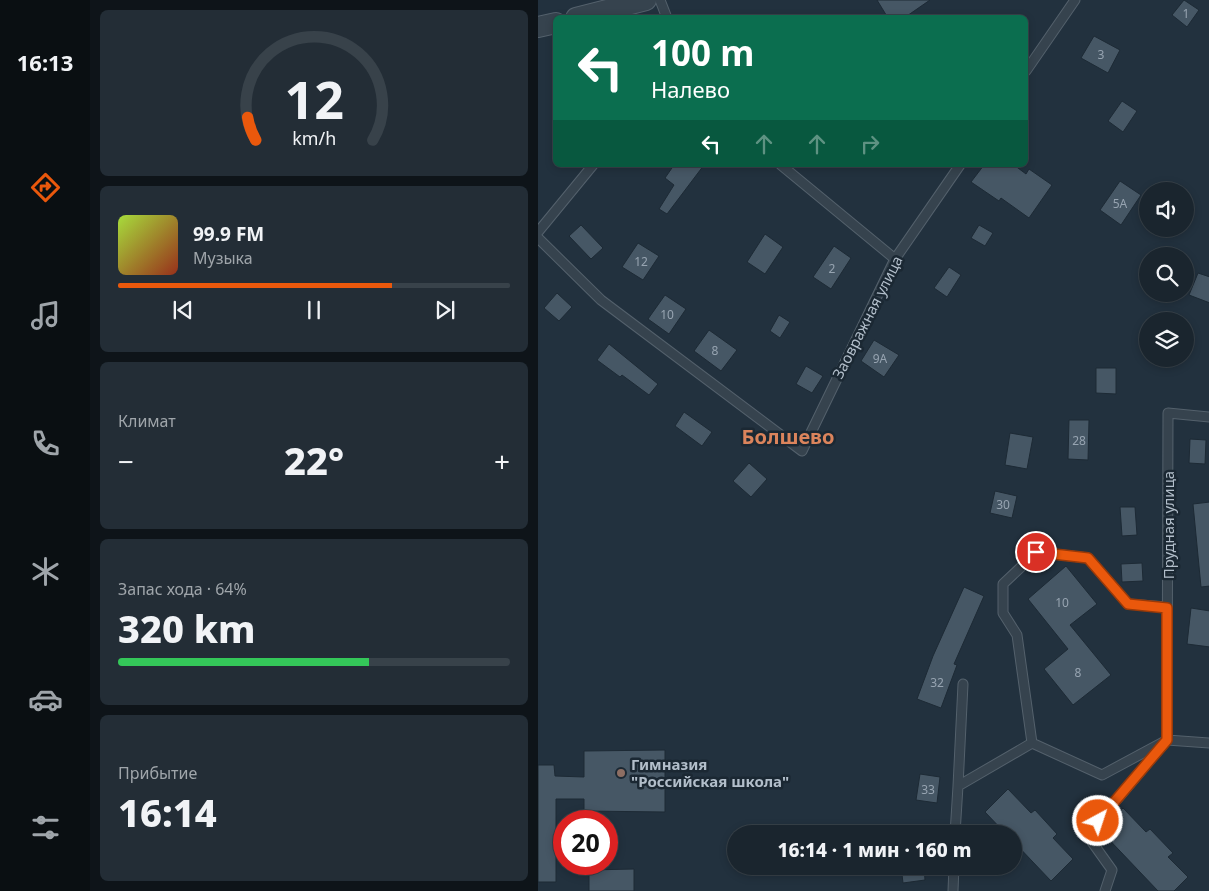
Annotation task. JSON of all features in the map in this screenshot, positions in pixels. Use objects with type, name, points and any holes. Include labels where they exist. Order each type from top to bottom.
[{"type":"street","points":[[588,15],[646,0]]},
{"type":"street","points":[[538,27],[553,23]]},
{"type":"lane","points":[[660,0],[666,15]]},
{"type":"lane","points":[[1028,68],[1075,0]]},
{"type":"lane","points":[[538,232],[591,167]]},
{"type":"lane","points":[[783,167],[895,259]]},
{"type":"lane","name":"Заовражная улица","points":[[538,238],[601,300],[802,451],[895,259],[959,167]]},
{"type":"lane","name":"Прудная улица","points":[[1167,740],[1168,413],[1210,417]]},
{"type":"lane","points":[[1032,744],[1018,635],[1003,613],[1003,584],[1036,552],[1088,558],[1128,604],[1167,608]]},
{"type":"lane","points":[[956,825],[963,684]]},
{"type":"lane","points":[[1032,744],[1102,775],[1167,740],[1210,743]]},
{"type":"lane","points":[[1105,891],[1112,870],[1087,834],[1167,740]]},
{"type":"lane","points":[[958,786],[1032,744]]},
{"type":"lane","points":[[953,891],[954,875]]},
{"type":"building","points":[[877,0],[930,0],[908,15],[886,15]]},
{"type":"building","points":[[1184,0],[1199,10],[1187,27],[1172,15]]},
{"type":"building","points":[[1094,36],[1120,50],[1108,73],[1081,58]]},
{"type":"building","points":[[1122,101],[1137,111],[1123,132],[1108,121]]},
{"type":"building","points":[[673,167],[702,167],[667,214],[659,209],[674,185],[665,178]]},
{"type":"building","points":[[982,167],[1017,167],[1026,174],[1029,169],[1052,185],[1029,218],[1001,198],[999,201],[971,182]]},
{"type":"building","points":[[1120,181],[1139,194],[1139,198],[1121,225],[1100,210]]},
{"type":"building","points":[[581,225],[603,248],[591,259],[569,236]]},
{"type":"building","points":[[979,225],[993,233],[985,246],[971,238]]},
{"type":"building","points":[[765,234],[783,247],[765,274],[747,262]]},
{"type":"building","points":[[638,243],[659,256],[643,280],[622,267]]},
{"type":"building","points":[[834,246],[851,258],[831,289],[813,277]]},
{"type":"building","points":[[949,267],[961,275],[947,297],[934,288]]},
{"type":"building","points":[[1198,273],[1210,277],[1210,303],[1194,297],[1194,283]]},
{"type":"building","points":[[557,293],[572,307],[559,321],[544,308]]},
{"type":"building","points":[[665,295],[686,309],[669,334],[648,319]]},
{"type":"building","points":[[779,315],[790,322],[780,338],[770,331]]},
{"type":"building","points":[[709,330],[737,350],[721,371],[694,351]]},
{"type":"building","points":[[874,340],[899,355],[884,377],[861,361]]},
{"type":"building","points":[[609,344],[658,384],[649,395],[622,375],[620,377],[597,360]]},
{"type":"building","points":[[806,366],[823,376],[812,393],[796,384]]},
{"type":"building","points":[[1096,368],[1116,368],[1116,394],[1096,393]]},
{"type":"building","points":[[684,412],[712,432],[702,446],[675,426]]},
{"type":"building","points":[[1069,420],[1089,420],[1088,460],[1068,459]]},
{"type":"building","points":[[1010,433],[1033,437],[1027,469],[1005,465]]},
{"type":"building","points":[[1190,439],[1206,440],[1205,464],[1189,463]]},
{"type":"building","points":[[749,463],[767,479],[751,497],[733,481]]},
{"type":"building","points":[[995,491],[1017,496],[1012,518],[990,513]]},
{"type":"building","points":[[1210,502],[1210,586],[1201,587],[1193,504]]},
{"type":"building","points":[[1120,507],[1135,507],[1137,535],[1122,536]]},
{"type":"building","points":[[1142,563],[1143,581],[1122,582],[1121,564]]},
{"type":"building","points":[[1066,566],[1097,604],[1070,625],[1111,675],[1073,705],[1044,669],[1068,649],[1028,599]]},
{"type":"building","points":[[964,587],[984,596],[954,664],[957,665],[941,708],[917,699],[933,656]]},
{"type":"building","points":[[1191,608],[1210,611],[1210,647],[1187,644]]},
{"type":"building","points":[[665,750],[665,812],[584,810],[584,799],[556,799],[556,810],[553,810],[553,875],[556,875],[556,882],[538,882],[538,765],[554,765],[555,776],[584,777],[584,751]]},
{"type":"building","points":[[920,774],[940,777],[937,803],[916,800]]},
{"type":"building","points":[[1008,789],[1031,813],[1035,810],[1057,834],[1053,838],[1073,859],[1051,881],[1022,850],[1022,825],[997,825],[985,812]]},
{"type":"building","points":[[1123,808],[1146,832],[1150,829],[1173,853],[1168,857],[1188,877],[1174,891],[1158,891],[1100,830]]},
{"type":"building","points":[[618,869],[634,869],[634,891],[589,891],[589,875],[618,875]]},
{"type":"building","points":[[902,875],[925,875],[925,880],[903,883]]},
{"type":"place","name":"Гимназия \"Российская школа\"","points":[[621,773]]},
{"type":"district","name":"Болшево","points":[[788,436]]},
{"type":"route","points":[[1036,552],[1088,558],[1128,604],[1167,608],[1167,740],[1098,821]]}]
